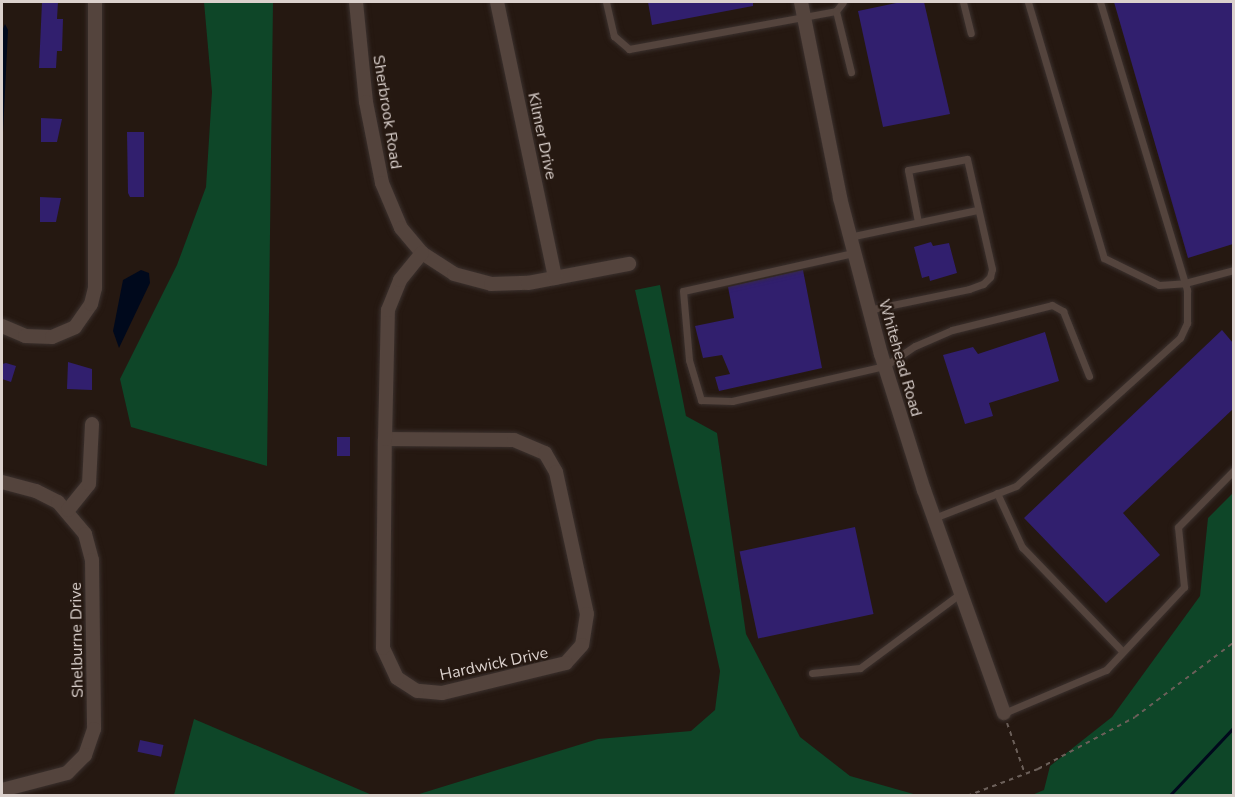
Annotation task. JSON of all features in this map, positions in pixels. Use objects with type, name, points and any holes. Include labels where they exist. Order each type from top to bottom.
[{"type":"street","points":[[2,326],[25,336],[52,337],[75,327],[91,304],[95,288],[95,2]]},
{"type":"street","name":"Sherbrook Road","points":[[356,2],[366,102],[382,183],[401,228],[422,253],[454,274],[491,284],[555,278],[628,264]]},
{"type":"street","name":"Kilmer Drive","points":[[497,2],[555,278]]},
{"type":"street","name":"Whitehead Road","points":[[801,2],[849,237],[868,310],[933,518],[1004,713]]},
{"type":"street","name":"Hardwick Drive","points":[[385,439],[514,440],[526,442],[545,453],[556,472],[587,614],[582,645],[566,663],[442,693],[417,691],[397,678],[383,648],[385,439],[388,310],[400,280],[422,253]]},
{"type":"street","points":[[68,510],[89,484],[92,424]]},
{"type":"street","name":"Shelburne Drive","points":[[2,482],[45,494],[68,510],[85,534],[93,560],[94,729],[85,754],[67,772],[2,790]]},
{"type":"lane","points":[[606,2],[614,36],[629,49],[836,11],[843,2]]},
{"type":"lane","points":[[963,2],[971,33]]},
{"type":"lane","points":[[1028,2],[1104,258],[1159,285],[1185,283],[1233,270]]},
{"type":"lane","points":[[933,518],[1016,486],[1180,338],[1187,315],[1185,283],[1100,2]]},
{"type":"lane","points":[[836,11],[851,72]]},
{"type":"lane","points":[[868,310],[983,284],[992,269],[967,159],[908,170],[918,222]]},
{"type":"lane","points":[[849,237],[977,210]]},
{"type":"lane","points":[[853,253],[683,291],[689,360],[701,400],[732,401],[885,366],[915,346],[952,330],[1052,305],[1063,311],[1089,376]]},
{"type":"lane","points":[[1004,713],[1106,670],[1184,587],[1178,527],[1233,470]]},
{"type":"lane","points":[[997,493],[1022,547],[1122,651]]},
{"type":"lane","points":[[812,673],[860,668],[961,593]]},
{"type":"path","points":[[967,795],[1025,774],[1135,717],[1233,642]]},
{"type":"path","points":[[1004,713],[1025,774]]},
{"type":"green space","points":[[204,2],[273,2],[267,466],[131,427],[120,379],[177,265],[206,187],[212,92]]},
{"type":"green space","points":[[660,285],[686,416],[717,433],[746,634],[800,737],[850,776],[917,795],[416,795],[598,739],[691,731],[715,710],[720,671],[635,290]]},
{"type":"green space","points":[[1233,493],[1233,795],[1032,795],[1044,790],[1050,766],[1112,717],[1200,596],[1208,518]]},
{"type":"green space","points":[[194,719],[372,795],[174,795]]},
{"type":"water","points":[[5,24],[8,30],[2,153],[2,31]]},
{"type":"water","points":[[141,270],[149,273],[150,283],[119,348],[113,331],[123,280]]},
{"type":"building","points":[[42,2],[58,2],[57,19],[63,19],[62,51],[57,51],[56,68],[39,68]]},
{"type":"building","points":[[648,2],[753,2],[753,6],[652,25]]},
{"type":"building","points":[[901,2],[924,2],[950,114],[883,127],[858,11]]},
{"type":"building","points":[[1114,2],[1233,2],[1233,244],[1188,258]]},
{"type":"building","points":[[41,118],[62,119],[57,142],[41,142]]},
{"type":"building","points":[[127,132],[144,132],[144,197],[130,197],[128,193]]},
{"type":"building","points":[[40,197],[61,198],[56,222],[40,222]]},
{"type":"building","points":[[931,242],[933,246],[949,243],[957,273],[930,281],[929,276],[922,278],[914,247]]},
{"type":"building","points":[[803,270],[822,368],[719,391],[715,377],[730,374],[722,355],[703,358],[695,326],[734,318],[728,287]]},
{"type":"building","points":[[1222,330],[1233,343],[1233,409],[1123,513],[1160,555],[1106,603],[1024,518]]},
{"type":"building","points":[[1045,332],[1059,381],[989,403],[993,416],[965,424],[943,355],[973,347],[978,354]]},
{"type":"building","points":[[68,362],[92,369],[92,390],[67,389]]},
{"type":"building","points":[[2,364],[16,366],[11,382],[2,379]]},
{"type":"building","points":[[337,437],[350,437],[350,456],[337,456]]},
{"type":"building","points":[[855,527],[874,614],[758,639],[740,552]]},
{"type":"building","points":[[140,740],[163,745],[161,757],[138,752]]},
{"type":"waterway","points":[[1169,796],[1234,727]]}]
